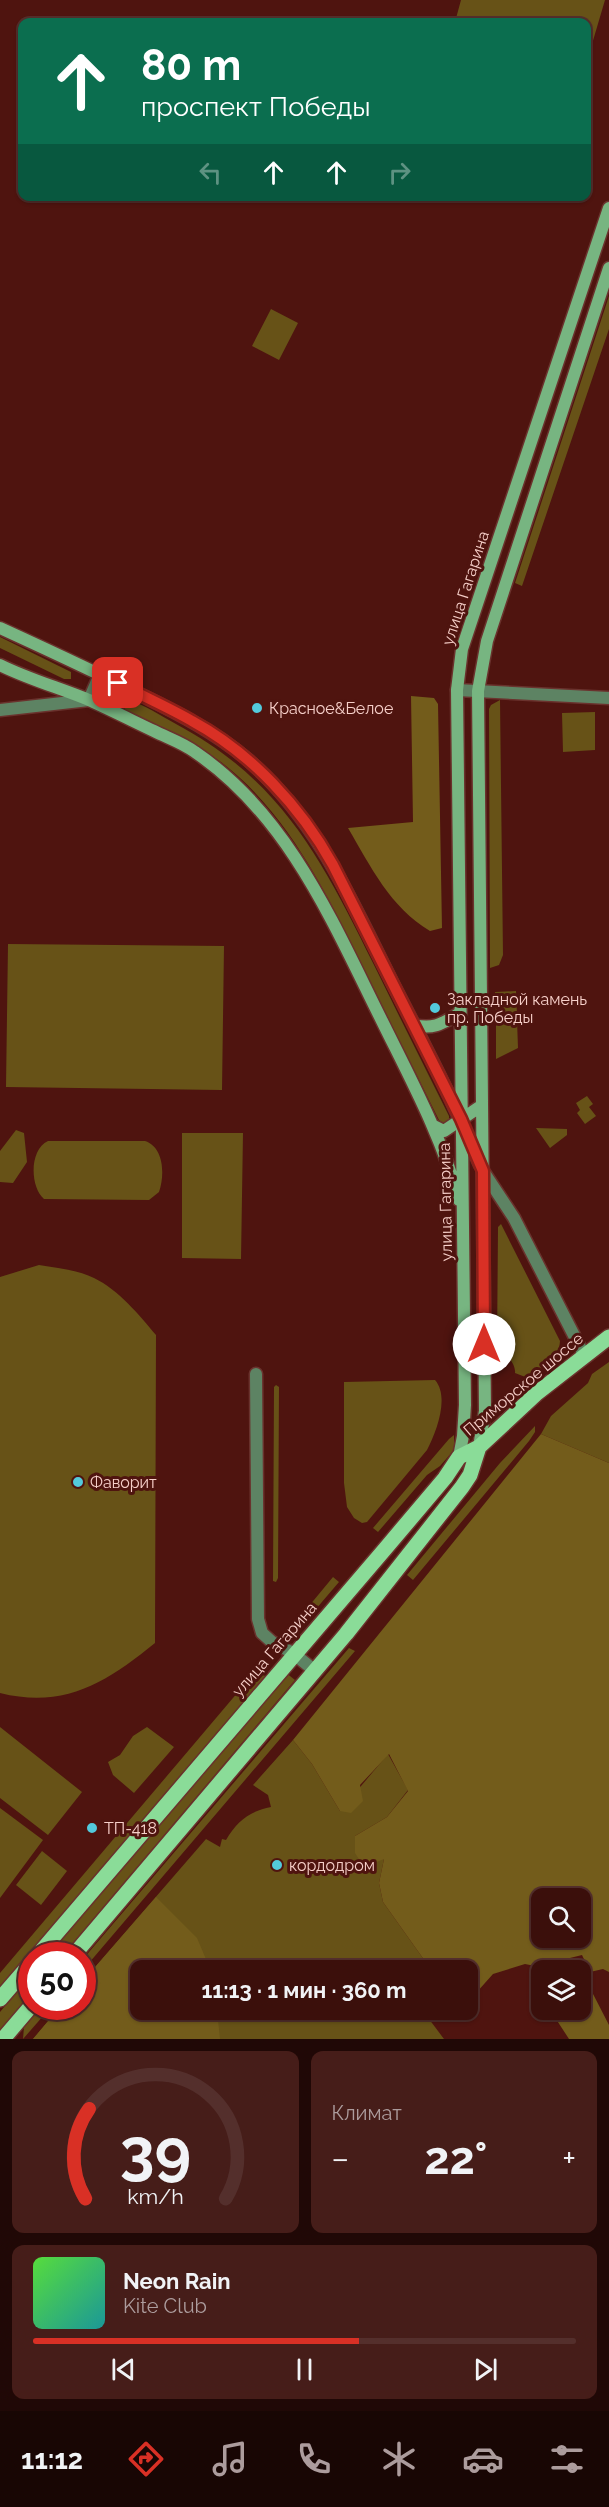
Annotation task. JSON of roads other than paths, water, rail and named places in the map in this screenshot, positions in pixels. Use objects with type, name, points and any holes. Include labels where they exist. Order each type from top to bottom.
[{"type":"main road","name":"улица Гагарина","points":[[49,1942],[293,1653],[415,1513],[459,1457],[464,1436],[465,1405],[457,690],[462,650],[609,208]]},
{"type":"main road","points":[[85,1942],[315,1671],[462,1487],[470,1475],[479,1447],[485,1411],[477,691],[487,641],[609,268]]},
{"type":"main road","points":[[0,628],[194,721],[247,759],[290,803],[327,853],[461,1119],[483,1171]]},
{"type":"main road","points":[[0,665],[89,700],[192,750],[229,779],[270,822],[310,880],[434,1126],[450,1169],[463,1216]]},
{"type":"main road","points":[[414,1025],[426,1028],[438,1026],[460,1013]]},
{"type":"main road","points":[[434,1126],[444,1131],[482,1106]]},
{"type":"main road","name":"Приморское шоссе","points":[[459,1457],[479,1447],[537,1392],[609,1337]]},
{"type":"main road","points":[[0,1999],[18,1978]]},
{"type":"main road","points":[[3,2039],[19,2020]]},
{"type":"street","points":[[0,710],[89,700],[100,674]]},
{"type":"street","points":[[457,690],[609,698]]},
{"type":"street","points":[[483,1171],[514,1218],[584,1355]]},
{"type":"street","points":[[256,1374],[258,1619],[262,1633],[272,1642],[293,1653],[315,1671]]},
{"type":"street","points":[[16,2023],[16,2039]]},
{"type":"place","name":"Красное&Белое","points":[[257,708]]},
{"type":"place","name":"Закладной камень пр. Победы","points":[[435,1008]]},
{"type":"place","name":"Фаворит","points":[[78,1482]]},
{"type":"place","name":"ТП-418","points":[[92,1828]]},
{"type":"place","name":"кордодром","points":[[277,1865]]}]
